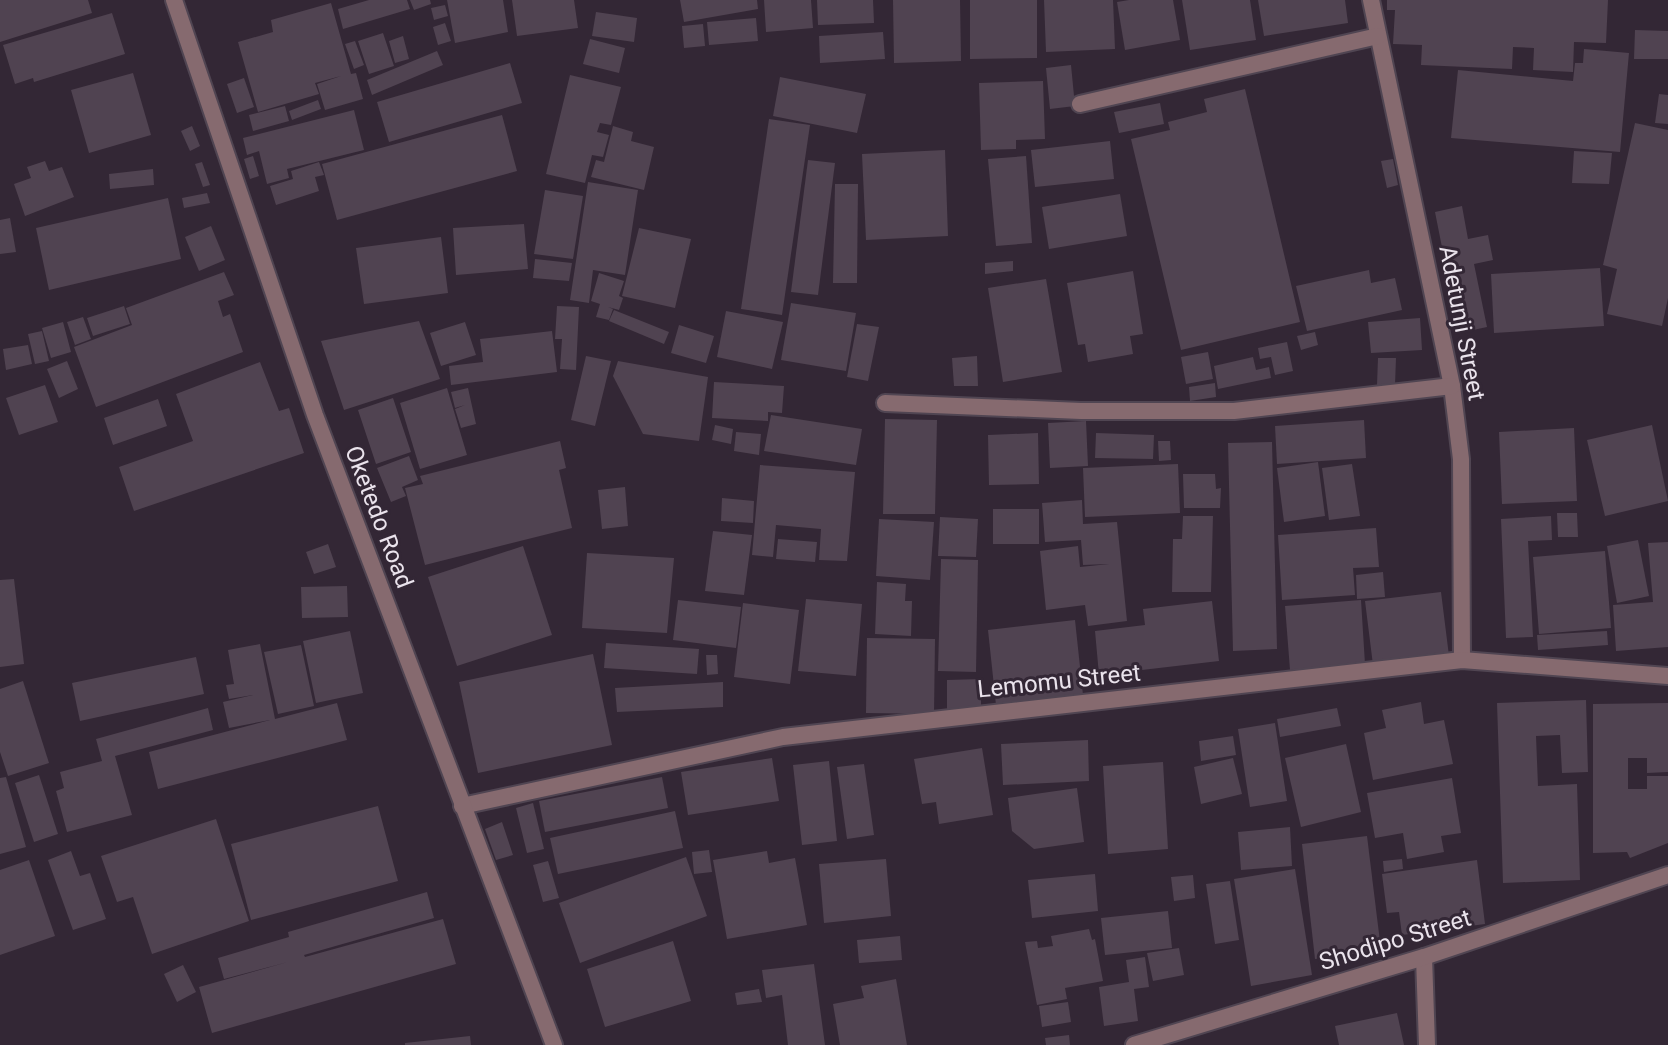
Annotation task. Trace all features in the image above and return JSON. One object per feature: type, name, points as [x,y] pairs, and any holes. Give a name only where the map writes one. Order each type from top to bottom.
[{"type":"street","name":"Oketedo Road","points":[[174,0],[315,415],[554,1045]]},
{"type":"street","name":"Adetunji Street","points":[[1371,0],[1452,386],[1461,459],[1462,660]]},
{"type":"street","points":[[1080,104],[1378,36]]},
{"type":"street","points":[[885,403],[1081,411],[1234,411],[1452,386]]},
{"type":"street","name":"Lemomu Street","points":[[462,806],[783,737],[1462,660],[1668,676]]},
{"type":"street","name":"Shodipo Street","points":[[1134,1045],[1424,957],[1668,875]]},
{"type":"street","points":[[1424,957],[1427,1045]]},
{"type":"building","points":[[0,0],[88,0],[92,13],[0,42]]},
{"type":"building","points":[[369,0],[407,0],[410,9],[343,29],[338,9]]},
{"type":"building","points":[[410,0],[430,0],[431,4],[414,10]]},
{"type":"building","points":[[447,0],[503,0],[508,32],[455,43]]},
{"type":"building","points":[[512,0],[574,0],[578,28],[517,36]]},
{"type":"building","points":[[680,0],[757,0],[758,9],[684,22]]},
{"type":"building","points":[[764,0],[811,0],[813,28],[766,32]]},
{"type":"building","points":[[817,0],[873,0],[874,23],[818,25]]},
{"type":"building","points":[[893,0],[960,0],[961,61],[894,63]]},
{"type":"building","points":[[970,0],[1037,0],[1037,58],[970,59]]},
{"type":"building","points":[[1044,0],[1113,0],[1115,49],[1046,52]]},
{"type":"building","points":[[1173,0],[1180,40],[1125,50],[1117,2]]},
{"type":"building","points":[[1182,0],[1250,0],[1256,40],[1190,50]]},
{"type":"building","points":[[1258,0],[1345,0],[1348,23],[1264,36]]},
{"type":"building","points":[[1387,0],[1608,0],[1606,43],[1574,42],[1573,72],[1533,70],[1534,48],[1513,47],[1512,69],[1421,65],[1422,45],[1393,44],[1395,10],[1387,10]]},
{"type":"building","points":[[331,3],[351,74],[356,73],[363,99],[325,110],[317,84],[341,76],[315,83],[319,94],[258,112],[238,42],[273,32],[271,20]]},
{"type":"building","points":[[445,5],[448,16],[434,20],[431,8]]},
{"type":"building","points":[[596,12],[637,18],[634,42],[592,36]]},
{"type":"building","points":[[112,13],[125,54],[34,82],[33,78],[15,84],[3,45]]},
{"type":"building","points":[[756,18],[758,41],[709,45],[707,22]]},
{"type":"building","points":[[445,23],[451,41],[438,45],[433,27]]},
{"type":"building","points":[[703,24],[705,46],[684,48],[682,26]]},
{"type":"building","points":[[1635,30],[1668,31],[1668,59],[1634,59]]},
{"type":"building","points":[[883,32],[885,59],[820,63],[819,36]]},
{"type":"building","points":[[383,33],[394,66],[369,74],[358,41]]},
{"type":"building","points":[[403,36],[409,59],[395,63],[389,41]]},
{"type":"building","points":[[590,39],[625,48],[619,73],[583,64]]},
{"type":"building","points":[[355,41],[364,65],[354,69],[345,44]]},
{"type":"building","points":[[1584,49],[1629,53],[1620,152],[1451,138],[1458,70],[1573,81],[1575,63],[1583,63]]},
{"type":"building","points":[[437,51],[443,65],[372,95],[367,80]]},
{"type":"building","points":[[510,63],[522,103],[389,142],[377,102]]},
{"type":"building","points":[[1071,65],[1075,106],[1050,109],[1046,68]]},
{"type":"building","points":[[133,73],[151,135],[89,153],[71,90]]},
{"type":"building","points":[[570,75],[621,87],[611,125],[600,123],[597,132],[609,135],[603,157],[592,155],[585,183],[546,174]]},
{"type":"building","points":[[780,77],[866,94],[857,133],[773,116]]},
{"type":"building","points":[[244,78],[254,107],[237,113],[227,84]]},
{"type":"building","points":[[1043,81],[1045,139],[1016,140],[1016,149],[981,150],[979,83]]},
{"type":"building","points":[[1245,89],[1300,322],[1181,350],[1131,139],[1170,130],[1168,122],[1207,112],[1204,99]]},
{"type":"building","points":[[1659,94],[1668,95],[1668,124],[1655,123]]},
{"type":"building","points":[[318,100],[321,109],[292,120],[289,111]]},
{"type":"building","points":[[1160,103],[1164,124],[1119,133],[1114,112]]},
{"type":"building","points":[[285,106],[289,121],[253,131],[249,115]]},
{"type":"building","points":[[354,110],[364,150],[287,169],[289,178],[267,184],[259,151],[247,155],[243,138]]},
{"type":"building","points":[[502,115],[517,171],[337,220],[322,164]]},
{"type":"building","points":[[769,119],[810,125],[782,315],[741,309]]},
{"type":"building","points":[[1635,123],[1668,130],[1668,298],[1662,326],[1607,314],[1617,269],[1603,265]]},
{"type":"building","points":[[192,126],[200,146],[190,151],[181,131]]},
{"type":"building","points":[[613,126],[633,132],[631,141],[654,147],[644,190],[591,177],[596,160],[604,162]]},
{"type":"building","points":[[1110,141],[1114,179],[1035,187],[1031,150]]},
{"type":"building","points":[[945,150],[948,236],[866,240],[862,154]]},
{"type":"building","points":[[1574,151],[1612,153],[1609,184],[1572,183]]},
{"type":"building","points":[[253,156],[259,176],[250,179],[244,159]]},
{"type":"building","points":[[1026,156],[1032,243],[996,246],[988,159]]},
{"type":"building","points":[[1393,159],[1398,185],[1387,188],[1381,161]]},
{"type":"building","points":[[808,160],[835,163],[818,295],[791,292]]},
{"type":"building","points":[[45,161],[49,171],[62,167],[74,197],[25,216],[14,184],[31,178],[27,167]]},
{"type":"building","points":[[202,162],[210,185],[203,187],[195,164]]},
{"type":"building","points":[[319,162],[324,175],[315,177],[319,191],[276,205],[270,186],[293,179],[291,171]]},
{"type":"building","points":[[153,169],[154,185],[110,189],[109,174]]},
{"type":"building","points":[[588,182],[638,190],[625,275],[593,270],[589,303],[570,300]]},
{"type":"building","points":[[835,184],[858,184],[857,283],[833,283]]},
{"type":"building","points":[[545,190],[583,196],[573,259],[534,254]]},
{"type":"building","points":[[207,193],[210,203],[184,208],[182,198]]},
{"type":"building","points":[[1120,194],[1127,236],[1049,249],[1042,207]]},
{"type":"building","points":[[168,198],[181,259],[49,290],[36,228]]},
{"type":"building","points":[[1462,206],[1468,239],[1488,235],[1493,260],[1474,264],[1487,327],[1459,333],[1435,212]]},
{"type":"building","points":[[10,218],[16,252],[0,254],[0,220]]},
{"type":"building","points":[[524,224],[528,269],[456,275],[453,228]]},
{"type":"building","points":[[211,226],[225,260],[199,271],[185,237]]},
{"type":"building","points":[[639,228],[691,239],[675,308],[622,296]]},
{"type":"building","points":[[441,237],[448,293],[364,304],[356,248]]},
{"type":"building","points":[[535,259],[572,263],[569,281],[533,278]]},
{"type":"building","points":[[1013,261],[1013,271],[985,274],[985,263]]},
{"type":"building","points":[[1600,268],[1604,326],[1494,333],[1491,274]]},
{"type":"building","points":[[1369,270],[1371,283],[1395,278],[1402,310],[1307,331],[1296,286]]},
{"type":"building","points":[[1133,271],[1143,334],[1130,336],[1133,354],[1088,362],[1085,344],[1078,345],[1067,283]]},
{"type":"building","points":[[224,272],[234,295],[218,301],[223,317],[230,314],[243,352],[96,407],[74,347],[132,325],[126,308]]},
{"type":"building","points":[[599,273],[624,281],[619,310],[608,307],[613,309],[609,320],[596,317],[600,304],[591,301]]},
{"type":"building","points":[[1046,279],[1062,372],[1003,382],[988,288]]},
{"type":"building","points":[[791,303],[856,313],[846,371],[781,360]]},
{"type":"building","points":[[124,306],[130,324],[93,336],[87,318]]},
{"type":"building","points":[[557,306],[579,307],[576,370],[560,369],[562,339],[555,339]]},
{"type":"building","points":[[614,310],[669,332],[664,344],[609,321]]},
{"type":"building","points":[[726,311],[783,322],[772,369],[717,357]]},
{"type":"building","points":[[83,317],[91,339],[75,345],[67,322]]},
{"type":"building","points":[[1420,318],[1422,350],[1371,353],[1368,322]]},
{"type":"building","points":[[419,321],[440,379],[344,410],[321,341]]},
{"type":"building","points":[[63,322],[71,352],[51,358],[42,328]]},
{"type":"building","points":[[465,322],[476,355],[441,366],[430,333]]},
{"type":"building","points":[[857,324],[879,327],[868,381],[847,377]]},
{"type":"building","points":[[679,325],[714,336],[706,363],[671,353]]},
{"type":"building","points":[[42,331],[49,361],[35,364],[28,334]]},
{"type":"building","points":[[552,331],[557,372],[451,385],[449,366],[483,362],[480,339]]},
{"type":"building","points":[[1315,332],[1318,345],[1301,350],[1297,336]]},
{"type":"building","points":[[1287,342],[1293,371],[1275,375],[1271,357],[1260,359],[1258,348]]},
{"type":"building","points":[[28,345],[32,364],[6,370],[3,349]]},
{"type":"building","points":[[1208,352],[1213,379],[1186,384],[1181,357]]},
{"type":"building","points":[[586,356],[611,361],[595,426],[571,420]]},
{"type":"building","points":[[977,356],[978,386],[954,386],[952,358]]},
{"type":"building","points":[[1253,357],[1256,370],[1269,367],[1271,378],[1218,389],[1214,366]]},
{"type":"building","points":[[1378,358],[1396,358],[1395,385],[1377,385]]},
{"type":"building","points":[[67,361],[78,389],[59,398],[47,369]]},
{"type":"building","points":[[618,361],[708,377],[699,441],[643,434],[613,376]]},
{"type":"building","points":[[260,362],[279,411],[289,408],[304,453],[134,511],[119,467],[193,441],[176,394]]},
{"type":"building","points":[[714,382],[784,386],[782,413],[768,412],[768,421],[712,418]]},
{"type":"building","points":[[1215,383],[1216,397],[1190,401],[1189,387]]},
{"type":"building","points":[[45,385],[58,422],[19,435],[6,398]]},
{"type":"building","points":[[447,388],[467,455],[420,469],[400,403]]},
{"type":"building","points":[[468,388],[476,424],[461,428],[455,409],[465,405],[455,408],[451,392]]},
{"type":"building","points":[[393,398],[411,452],[376,464],[358,410]]},
{"type":"building","points":[[158,399],[167,426],[113,445],[104,418]]},
{"type":"building","points":[[771,415],[862,429],[856,465],[764,451]]},
{"type":"building","points":[[885,419],[937,420],[935,514],[883,514]]},
{"type":"building","points":[[1364,420],[1366,458],[1277,464],[1275,426]]},
{"type":"building","points":[[1086,421],[1088,466],[1050,468],[1048,423]]},
{"type":"building","points":[[715,425],[733,429],[731,444],[712,440]]},
{"type":"building","points":[[1652,425],[1668,501],[1605,516],[1587,440]]},
{"type":"building","points":[[1574,428],[1577,501],[1502,504],[1499,432]]},
{"type":"building","points":[[736,432],[761,434],[759,455],[734,451]]},
{"type":"building","points":[[1038,433],[1039,484],[989,485],[988,435]]},
{"type":"building","points":[[1096,433],[1154,435],[1153,459],[1095,458]]},
{"type":"building","points":[[560,441],[566,468],[559,470],[572,528],[425,565],[405,488],[423,484],[420,476]]},
{"type":"building","points":[[1158,441],[1170,441],[1171,460],[1159,461]]},
{"type":"building","points":[[1272,442],[1277,649],[1233,651],[1228,443]]},
{"type":"building","points":[[409,456],[418,480],[402,487],[406,496],[391,502],[377,468]]},
{"type":"building","points":[[1318,462],[1325,516],[1284,522],[1277,468]]},
{"type":"building","points":[[1178,464],[1180,513],[1085,517],[1083,468]]},
{"type":"building","points":[[1352,464],[1360,516],[1329,520],[1322,468]]},
{"type":"building","points":[[760,465],[855,472],[847,561],[819,560],[821,529],[776,525],[773,557],[752,555]]},
{"type":"building","points":[[1183,474],[1215,474],[1216,489],[1221,488],[1220,508],[1184,508]]},
{"type":"building","points":[[625,487],[628,526],[602,529],[598,490]]},
{"type":"building","points":[[722,498],[754,501],[753,523],[721,521]]},
{"type":"building","points":[[1082,500],[1083,524],[1117,522],[1127,621],[1088,626],[1085,605],[1046,610],[1040,551],[1078,546],[1080,567],[1109,564],[1083,565],[1081,540],[1045,542],[1042,503]]},
{"type":"building","points":[[993,509],[1039,509],[1039,544],[993,544]]},
{"type":"building","points":[[1557,513],[1577,513],[1578,537],[1558,537]]},
{"type":"building","points":[[1183,516],[1213,516],[1211,592],[1172,592],[1173,539],[1182,539]]},
{"type":"building","points":[[1551,516],[1552,540],[1528,541],[1533,637],[1506,638],[1501,519]]},
{"type":"building","points":[[940,517],[978,519],[976,557],[938,556]]},
{"type":"building","points":[[879,519],[934,522],[930,580],[876,576]]},
{"type":"building","points":[[1376,528],[1379,567],[1353,568],[1355,595],[1282,600],[1278,535]]},
{"type":"building","points":[[713,531],[752,535],[744,595],[705,591]]},
{"type":"building","points":[[778,539],[817,542],[815,562],[776,559]]},
{"type":"building","points":[[1638,540],[1649,596],[1617,603],[1607,546]]},
{"type":"building","points":[[1668,542],[1668,647],[1616,651],[1613,605],[1653,602],[1648,543]]},
{"type":"building","points":[[328,544],[336,567],[314,574],[306,552]]},
{"type":"building","points":[[523,546],[552,635],[457,666],[428,577]]},
{"type":"building","points":[[1605,551],[1611,628],[1539,634],[1533,557]]},
{"type":"building","points":[[587,553],[674,558],[667,633],[582,628]]},
{"type":"building","points":[[941,559],[978,560],[976,672],[938,671]]},
{"type":"building","points":[[1383,572],[1385,597],[1357,599],[1356,575]]},
{"type":"building","points":[[14,579],[24,664],[0,667],[0,580]]},
{"type":"building","points":[[877,582],[906,584],[905,601],[912,601],[911,636],[875,634]]},
{"type":"building","points":[[347,586],[348,617],[302,618],[301,587]]},
{"type":"building","points":[[1441,592],[1449,656],[1373,665],[1365,601]]},
{"type":"building","points":[[806,599],[862,604],[856,676],[798,671]]},
{"type":"building","points":[[678,600],[741,607],[736,648],[673,640]]},
{"type":"building","points":[[1361,600],[1365,664],[1290,670],[1285,606]]},
{"type":"building","points":[[1212,601],[1219,661],[1099,675],[1095,631],[1145,625],[1143,609]]},
{"type":"building","points":[[743,603],[799,610],[790,684],[734,677]]},
{"type":"building","points":[[1075,620],[1083,695],[996,705],[988,630]]},
{"type":"building","points":[[350,631],[363,693],[316,703],[303,641]]},
{"type":"building","points":[[1607,631],[1608,645],[1538,650],[1537,635]]},
{"type":"building","points":[[867,638],[935,639],[934,714],[866,713]]},
{"type":"building","points":[[606,643],[699,649],[697,674],[604,668]]},
{"type":"building","points":[[260,644],[275,719],[337,703],[347,740],[158,789],[149,752],[270,720],[229,728],[223,702],[253,695],[229,699],[226,685],[234,684],[228,650]]},
{"type":"building","points":[[301,645],[314,706],[278,714],[264,652]]},
{"type":"building","points":[[593,654],[612,745],[478,773],[459,682]]},
{"type":"building","points":[[706,655],[717,655],[718,674],[707,675]]},
{"type":"building","points":[[196,657],[204,694],[80,721],[72,683]]},
{"type":"building","points":[[981,679],[981,709],[947,710],[947,680]]},
{"type":"building","points":[[23,681],[49,763],[8,776],[0,752],[0,689]]},
{"type":"building","points":[[723,682],[723,707],[617,712],[615,688]]},
{"type":"building","points":[[1586,700],[1588,772],[1562,773],[1560,735],[1536,736],[1538,786],[1577,784],[1580,880],[1503,883],[1497,703]]},
{"type":"building","points":[[1421,702],[1424,724],[1444,720],[1453,764],[1373,780],[1364,733],[1386,728],[1382,710]]},
{"type":"building","points":[[1668,703],[1668,772],[1647,773],[1647,758],[1628,758],[1628,789],[1647,789],[1647,776],[1668,776],[1668,843],[1630,858],[1627,852],[1593,853],[1593,704]]},
{"type":"building","points":[[208,708],[213,730],[115,756],[132,815],[67,832],[56,791],[64,788],[60,772],[102,761],[96,739]]},
{"type":"building","points":[[1337,708],[1341,726],[1280,737],[1277,719]]},
{"type":"building","points":[[1275,723],[1287,801],[1250,807],[1238,729]]},
{"type":"building","points":[[1233,736],[1236,755],[1201,761],[1199,741]]},
{"type":"building","points":[[1088,740],[1089,781],[1003,785],[1001,744]]},
{"type":"building","points":[[1346,744],[1361,812],[1301,827],[1285,758]]},
{"type":"building","points":[[982,748],[993,815],[939,824],[936,802],[922,804],[914,759]]},
{"type":"building","points":[[772,758],[779,801],[688,815],[681,772]]},
{"type":"building","points":[[1233,758],[1242,794],[1201,804],[1194,767]]},
{"type":"building","points":[[829,761],[837,841],[802,845],[793,765]]},
{"type":"building","points":[[1163,762],[1168,849],[1108,854],[1103,766]]},
{"type":"building","points":[[864,764],[874,835],[847,839],[837,767]]},
{"type":"building","points":[[39,775],[58,834],[34,842],[15,783]]},
{"type":"building","points":[[6,777],[26,847],[0,854],[0,778]]},
{"type":"building","points":[[662,777],[668,808],[545,832],[539,801]]},
{"type":"building","points":[[1452,778],[1461,833],[1441,836],[1444,852],[1407,859],[1403,833],[1375,838],[1367,793]]},
{"type":"building","points":[[1077,788],[1084,842],[1034,849],[1012,831],[1008,798]]},
{"type":"building","points":[[533,803],[544,849],[527,853],[516,808]]},
{"type":"building","points":[[378,806],[398,881],[251,920],[231,844]]},
{"type":"building","points":[[675,811],[683,848],[558,874],[550,838]]},
{"type":"building","points":[[216,819],[249,921],[152,954],[133,897],[117,902],[101,856]]},
{"type":"building","points":[[502,822],[513,855],[496,860],[485,829]]},
{"type":"building","points":[[1290,827],[1292,866],[1241,870],[1238,832]]},
{"type":"building","points":[[1367,836],[1381,950],[1315,959],[1302,844]]},
{"type":"building","points":[[709,850],[712,872],[694,874],[692,852]]},
{"type":"building","points":[[71,851],[80,876],[90,873],[106,919],[73,930],[48,860]]},
{"type":"building","points":[[767,851],[769,863],[795,858],[807,925],[727,939],[713,860]]},
{"type":"building","points":[[686,857],[707,916],[580,963],[559,903]]},
{"type":"building","points":[[886,859],[891,916],[824,923],[819,864]]},
{"type":"building","points":[[1402,859],[1403,869],[1384,872],[1383,861]]},
{"type":"building","points":[[29,860],[55,936],[0,955],[0,870]]},
{"type":"building","points":[[1477,860],[1485,924],[1402,935],[1399,912],[1387,913],[1382,874]]},
{"type":"building","points":[[548,861],[559,898],[543,902],[533,865]]},
{"type":"building","points":[[1295,869],[1312,975],[1251,986],[1234,879]]},
{"type":"building","points":[[1095,874],[1098,911],[1032,918],[1028,880]]},
{"type":"building","points":[[1193,875],[1195,898],[1174,901],[1171,877]]},
{"type":"building","points":[[1230,881],[1239,940],[1215,944],[1206,884]]},
{"type":"building","points":[[427,892],[434,918],[304,955],[443,919],[456,964],[212,1033],[199,987],[288,962],[224,979],[218,958],[289,937],[288,932]]},
{"type":"building","points":[[1168,911],[1172,948],[1105,955],[1101,918]]},
{"type":"building","points":[[1089,929],[1092,940],[1095,939],[1103,981],[1065,988],[1067,999],[1037,1005],[1025,942],[1037,941],[1038,948],[1053,946],[1051,936]]},
{"type":"building","points":[[900,936],[902,960],[859,963],[857,940]]},
{"type":"building","points":[[673,941],[691,1001],[605,1027],[587,969]]},
{"type":"building","points":[[1179,948],[1184,975],[1153,981],[1147,953]]},
{"type":"building","points":[[1145,957],[1149,987],[1134,989],[1138,1021],[1104,1026],[1099,987],[1129,982],[1126,960]]},
{"type":"building","points":[[814,964],[825,1045],[788,1045],[782,995],[766,998],[762,970]]},
{"type":"building","points":[[183,965],[196,992],[177,1002],[164,974]]},
{"type":"building","points":[[896,979],[907,1045],[840,1045],[833,1004],[864,998],[861,986]]},
{"type":"building","points":[[759,989],[762,1002],[737,1005],[735,993]]},
{"type":"building","points":[[1068,1002],[1071,1022],[1042,1027],[1039,1006]]},
{"type":"building","points":[[1397,1013],[1404,1045],[1339,1045],[1335,1026]]},
{"type":"building","points":[[1069,1035],[1070,1045],[1046,1045],[1045,1038]]},
{"type":"building","points":[[470,1036],[471,1045],[405,1045],[405,1043]]}]
